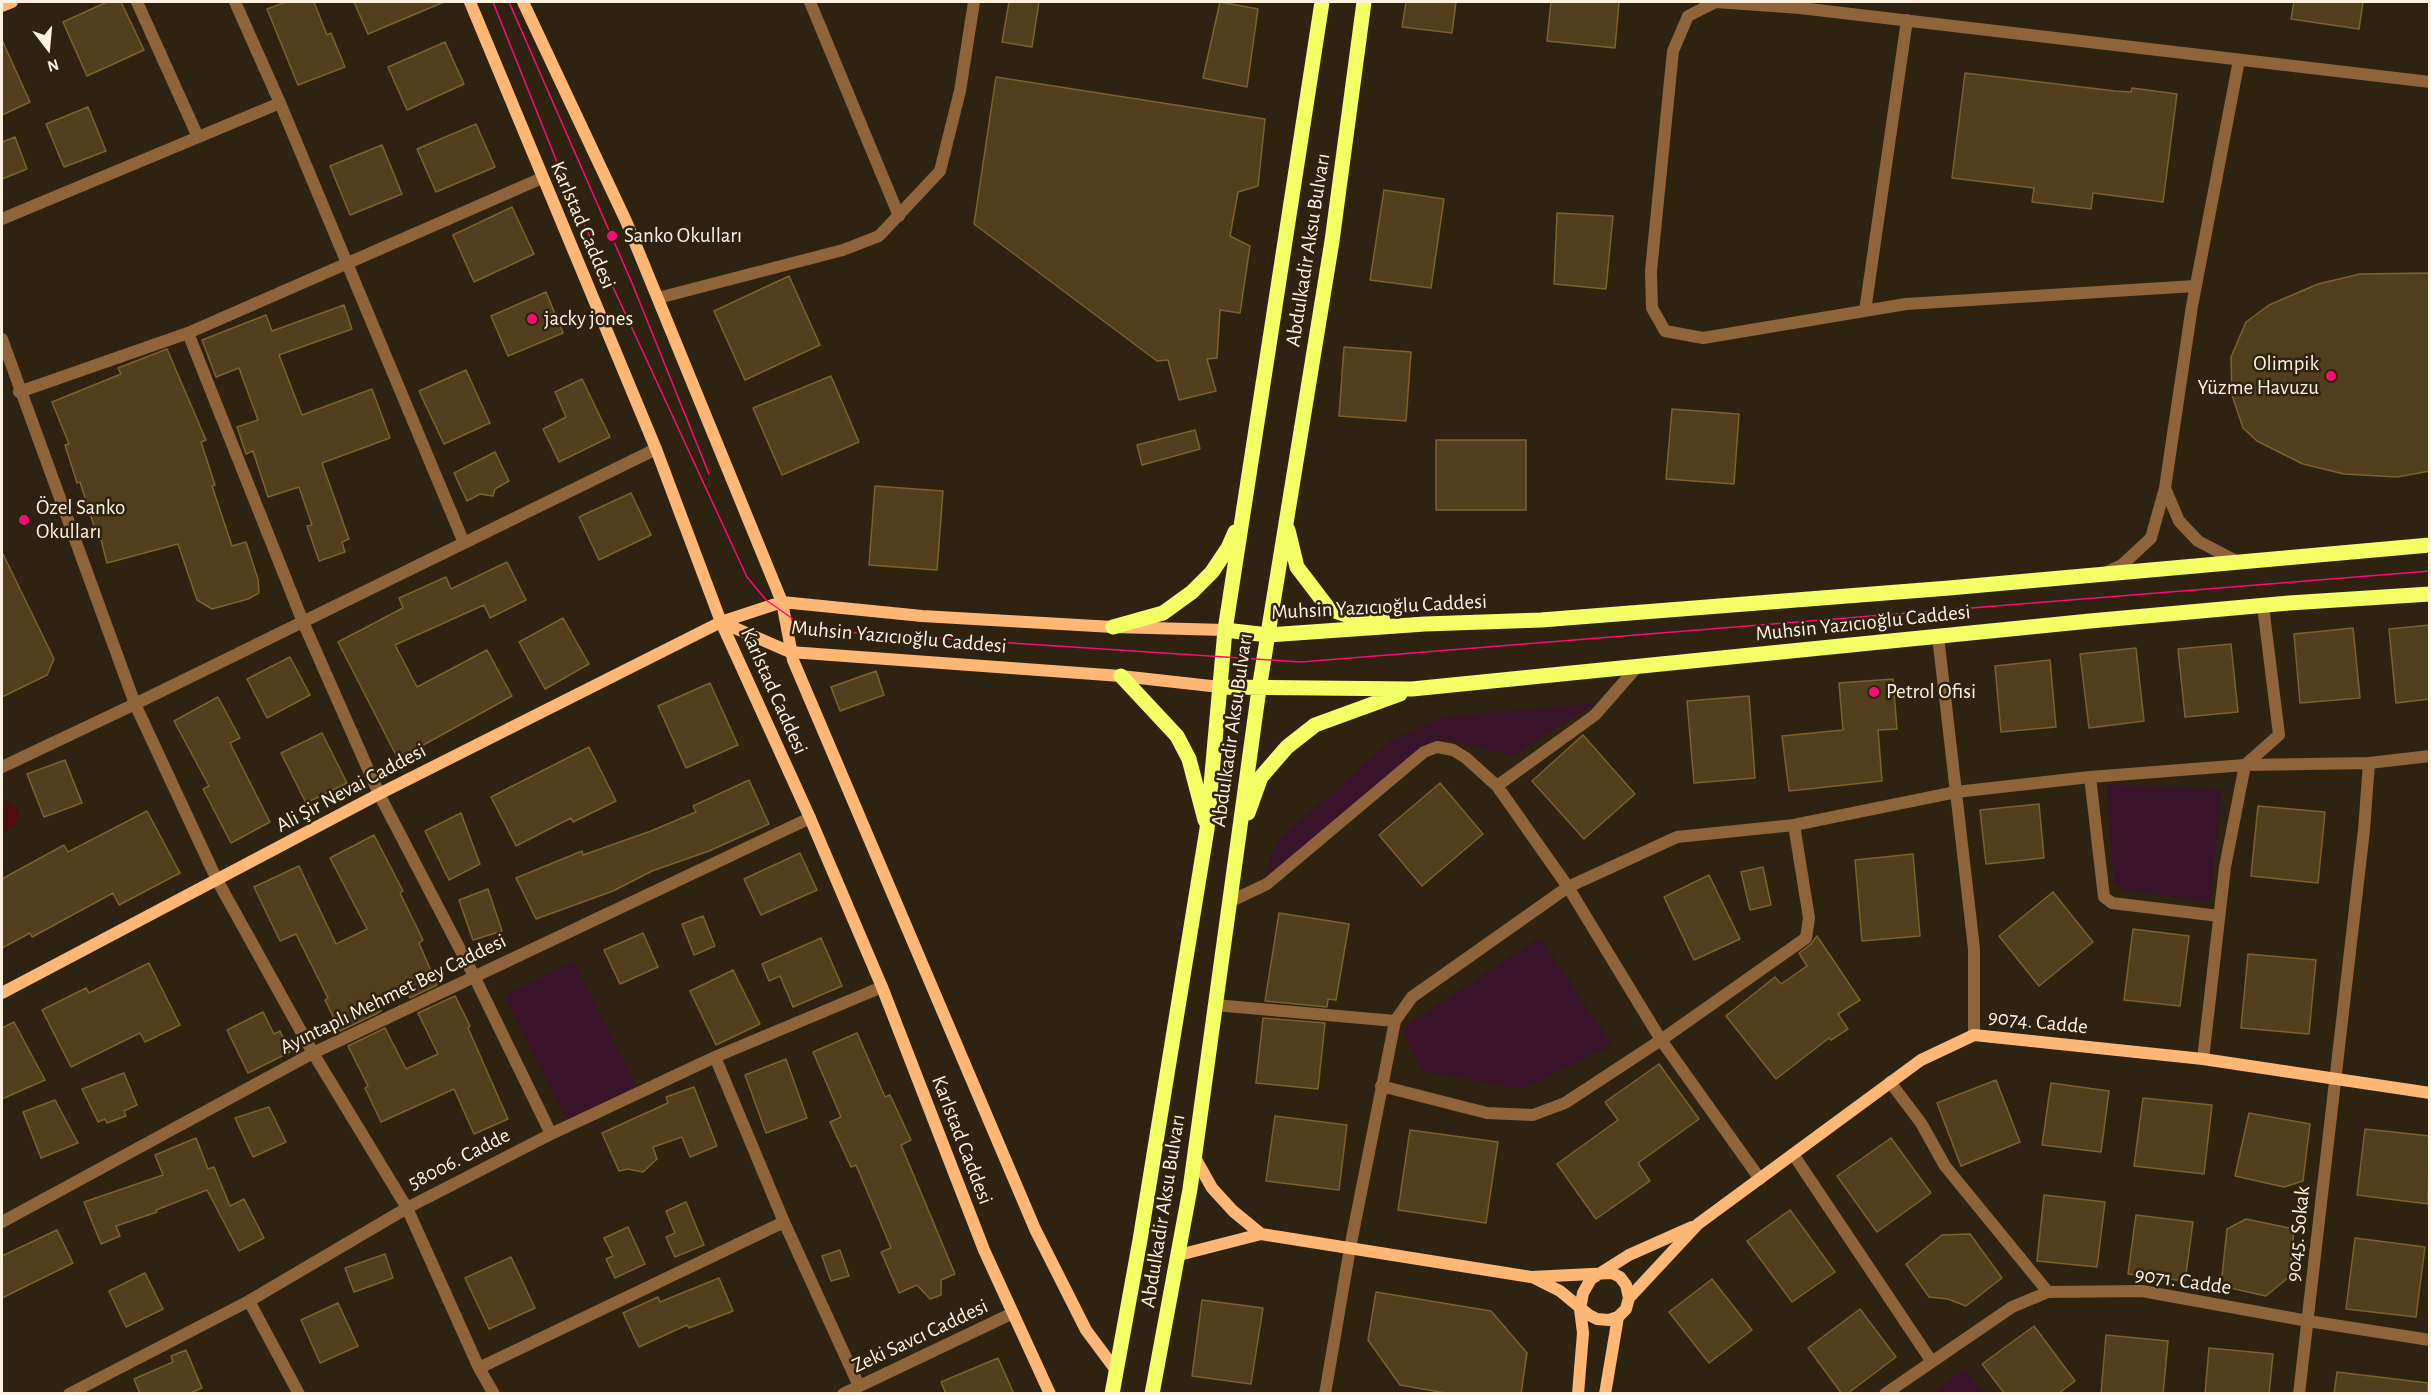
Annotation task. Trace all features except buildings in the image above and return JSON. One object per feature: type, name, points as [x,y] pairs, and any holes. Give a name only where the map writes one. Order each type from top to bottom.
[{"type":"main road","name":"Abdulkadir Aksu Bulvarı","points":[[1112,1394],[1142,1230],[1207,829],[1225,630],[1322,2]]},
{"type":"main road","name":"Abdulkadir Aksu Bulvarı","points":[[1152,1394],[1179,1255],[1259,688],[1332,241],[1364,2]]},
{"type":"main road","points":[[1113,627],[1163,613],[1192,592],[1212,572],[1228,548],[1245,507]]},
{"type":"main road","points":[[1286,521],[1297,567],[1329,609],[1352,616],[1425,624]]},
{"type":"main road","name":"Muhsin Yazıcıoğlu Caddesi","points":[[1225,630],[1268,635],[1425,624],[1541,620],[2430,545]]},
{"type":"main road","name":"Muhsin Yazıcıoğlu Caddesi","points":[[1220,687],[1412,689],[1938,636],[2263,606],[2430,594]]},
{"type":"main road","points":[[1121,676],[1178,736],[1189,759],[1207,829]]},
{"type":"main road","points":[[1237,844],[1261,777],[1287,747],[1316,725],[1412,689]]},
{"type":"street","points":[[2,6],[12,2]]},
{"type":"street","points":[[137,2],[198,137]]},
{"type":"street","points":[[235,2],[280,103],[464,543]]},
{"type":"street","name":"Karlstad Caddesi","points":[[470,2],[656,450],[721,622],[810,818],[882,987],[984,1250],[1050,1394]]},
{"type":"street","name":"Karlstad Caddesi","points":[[523,2],[626,221],[782,602],[790,652],[1035,1229],[1086,1330],[1116,1369]]},
{"type":"street","points":[[810,2],[899,216]]},
{"type":"street","points":[[658,298],[843,250],[879,236],[940,171],[960,91],[974,2]]},
{"type":"street","points":[[2195,286],[1906,304],[1703,338],[1665,330],[1652,308],[1651,271],[1673,51],[1688,16],[1716,2],[1800,8],[2430,82]]},
{"type":"street","points":[[1865,311],[1907,20]]},
{"type":"street","points":[[2103,574],[2122,565],[2151,538],[2165,488],[2195,286],[2239,60]]},
{"type":"street","points":[[2,219],[280,103]]},
{"type":"street","points":[[19,392],[188,333],[543,178]]},
{"type":"street","points":[[188,333],[303,622],[379,794],[474,976],[551,1134]]},
{"type":"street","points":[[2,339],[19,392],[135,704],[217,880],[314,1053],[407,1208],[479,1368],[494,1394]]},
{"type":"street","points":[[2,767],[656,450]]},
{"type":"street","points":[[2165,488],[2179,521],[2198,541],[2238,562]]},
{"type":"street","name":"Muhsin Yazıcıoğlu Caddesi","points":[[721,622],[782,602],[922,616],[1113,627],[1225,630]]},
{"type":"street","points":[[2203,1059],[2225,867],[2246,765],[2279,735],[2263,606]]},
{"type":"street","name":"Muhsin Yazıcıoğlu Caddesi","points":[[721,622],[790,652],[1121,676],[1220,687]]},
{"type":"street","name":"Ali Şir Nevai Caddesi","points":[[2,993],[379,794],[721,622]]},
{"type":"street","points":[[1938,636],[1974,949],[1974,1035]]},
{"type":"street","points":[[1497,786],[1595,715],[1637,667]]},
{"type":"street","points":[[1229,902],[1267,884],[1424,752],[1437,747],[1453,750],[1466,758],[1497,786],[1568,887],[1661,1040],[1760,1179]]},
{"type":"street","points":[[1325,1394],[1350,1248],[1395,1021],[1412,997],[1568,887],[1677,837],[1794,825],[1956,792],[2090,777],[2246,765],[2369,763],[2430,756]]},
{"type":"street","name":"9045. Sokak","points":[[2299,1394],[2364,830],[2369,763]]},
{"type":"street","points":[[2090,777],[2104,897],[2112,903],[2219,916]]},
{"type":"street","name":"Ayıntaplı Mehmet Bey Caddesi","points":[[2,1222],[314,1053],[810,818]]},
{"type":"street","points":[[1381,1086],[1487,1113],[1533,1114],[1565,1103],[1661,1040],[1806,938],[1809,918],[1794,825]]},
{"type":"street","name":"58006. Cadde","points":[[69,1394],[249,1301],[407,1208],[551,1134],[715,1057],[882,987]]},
{"type":"street","points":[[1215,1005],[1395,1021]]},
{"type":"street","name":"9074. Cadde","points":[[1605,1394],[1618,1317],[1626,1309],[1629,1298],[1698,1224],[1921,1060],[1974,1035],[2203,1059],[2430,1093]]},
{"type":"street","points":[[715,1057],[784,1222],[822,1301],[852,1391]]},
{"type":"street","points":[[1890,1083],[1921,1123],[1945,1166],[2048,1292]]},
{"type":"street","points":[[1793,1154],[1932,1362]]},
{"type":"street","points":[[1194,1156],[1212,1188],[1233,1211],[1261,1234]]},
{"type":"street","points":[[479,1368],[784,1222]]},
{"type":"street","name":"9074. Cadde","points":[[1578,1394],[1582,1333],[1580,1309],[1583,1293],[1591,1279],[1629,1255],[1698,1224]]},
{"type":"street","points":[[1179,1255],[1261,1234],[1531,1277],[1612,1273],[1620,1277],[1626,1285],[1629,1298]]},
{"type":"street","points":[[1531,1277],[1560,1292],[1580,1309],[1597,1319],[1609,1320],[1618,1317]]},
{"type":"street","name":"9071. Cadde","points":[[1885,1394],[2012,1307],[2048,1292],[2142,1291],[2308,1322],[2430,1340]]},
{"type":"street","points":[[249,1301],[298,1394]]},
{"type":"street","name":"Zeki Savcı Caddesi","points":[[852,1391],[1013,1313]]},
{"type":"street","points":[[92,1382],[98,1394]]},
{"type":"shaded area","points":[[1596,703],[1513,756],[1447,740],[1430,745],[1266,878],[1270,859],[1279,839],[1393,739],[1444,717]]},
{"type":"shaded area","points":[[2106,785],[2222,789],[2210,902],[2121,890],[2114,881]]},
{"type":"shaded area","points":[[8,801],[18,810],[18,818],[14,826],[2,832],[2,802]]},
{"type":"shaded area","points":[[1540,937],[1612,1045],[1522,1089],[1422,1071],[1402,1029]]},
{"type":"shaded area","points":[[573,961],[636,1086],[567,1121],[504,996]]},
{"type":"shaded area","points":[[1965,1369],[1985,1393],[1933,1393]]},
{"type":"tram line","points":[[493,2],[557,162],[594,246],[747,577],[766,600],[793,619],[810,626],[828,631],[1301,662],[2430,571]]},
{"type":"tram line","points":[[509,2],[632,283],[709,474]]},
{"type":"place","name":"Sanko Okulları","points":[[612,236]]},
{"type":"place","name":"jacky jones","points":[[532,319]]},
{"type":"place","name":"Olimpik Yüzme Havuzu","points":[[2331,376]]},
{"type":"place","name":"Özel Sanko Okulları","points":[[24,520]]},
{"type":"place","name":"Petrol Ofisi","points":[[1874,692]]}]
